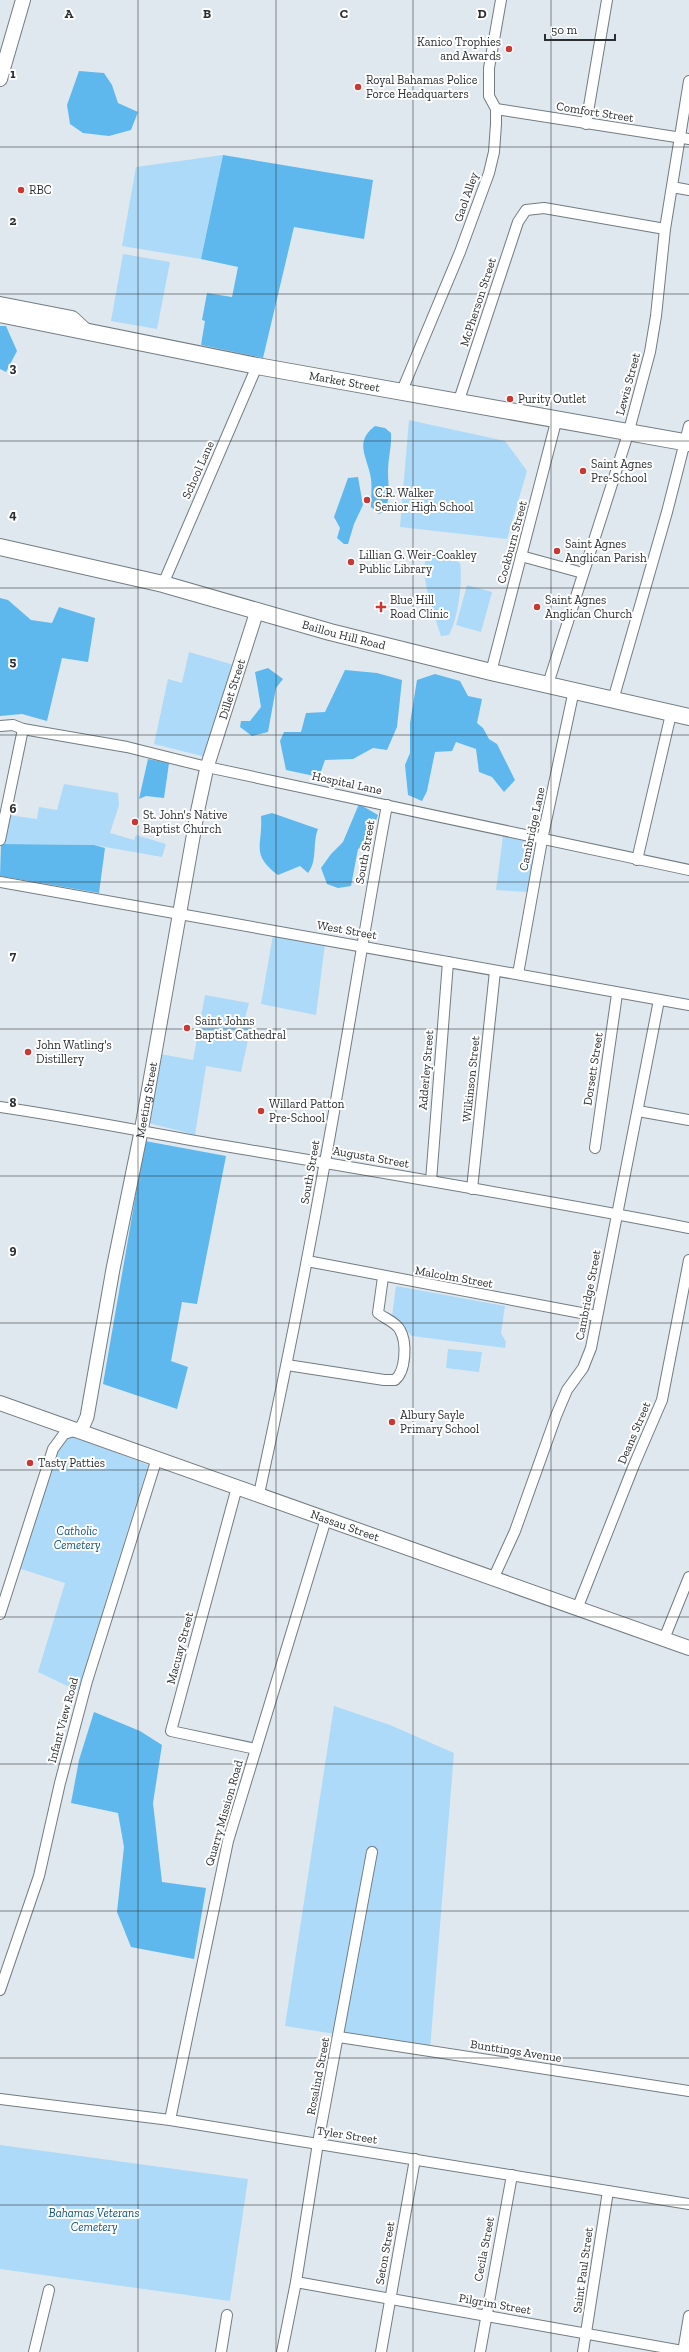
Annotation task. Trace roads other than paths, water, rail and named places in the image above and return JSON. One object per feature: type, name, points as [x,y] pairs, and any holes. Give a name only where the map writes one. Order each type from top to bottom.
[{"type":"main road","points":[[0,79],[23,0]]},
{"type":"main road","points":[[0,304],[72,318],[86,331]]},
{"type":"main road","name":"Market Street","points":[[0,314],[257,366],[336,379],[458,403],[557,418],[628,434],[687,443]]},
{"type":"main road","name":"Baillou Hill Road","points":[[0,547],[163,584],[330,632],[491,672],[689,717]]},
{"type":"main road","name":"Nassau Street","points":[[0,1403],[689,1648]]},
{"type":"street","name":"Gaol Alley","points":[[401,393],[481,199],[494,152],[496,109],[489,96],[489,68],[501,0]]},
{"type":"street","points":[[586,124],[607,0]]},
{"type":"street","name":"Lewis Street","points":[[548,684],[628,434],[648,360],[656,316],[665,229],[672,187],[685,139],[689,81]]},
{"type":"street","name":"Comfort Street","points":[[496,109],[685,139]]},
{"type":"street","points":[[672,187],[689,190]]},
{"type":"street","name":"McPherson Street","points":[[458,403],[518,222],[526,210],[544,208],[665,229]]},
{"type":"street","name":"School Lane","points":[[163,584],[257,366]]},
{"type":"street","name":"Cockburn Street","points":[[491,672],[557,418]]},
{"type":"street","points":[[614,700],[687,443],[689,426]]},
{"type":"street","points":[[521,556],[584,574]]},
{"type":"street","name":"Dillet Street","points":[[207,767],[257,611]]},
{"type":"street","name":"Cambridge Lane","points":[[518,974],[542,840],[574,690]]},
{"type":"street","points":[[637,860],[671,714]]},
{"type":"street","name":"Hospital Lane","points":[[0,726],[13,725],[23,729],[127,746],[207,767],[387,804],[542,840],[689,870]]},
{"type":"street","points":[[0,840],[23,729]]},
{"type":"street","name":"Meeting Street","points":[[78,1430],[83,1426],[87,1417],[113,1269],[141,1132],[191,841],[207,767]]},
{"type":"street","name":"South Street","points":[[259,1494],[287,1365],[326,1162],[361,945],[387,804]]},
{"type":"street","name":"West Street","points":[[0,882],[361,945],[618,994],[689,1005]]},
{"type":"street","name":"Adderley Street","points":[[430,1180],[448,962]]},
{"type":"street","name":"Wilkinson Street","points":[[472,1189],[495,971]]},
{"type":"street","name":"Dorsett Street","points":[[595,1148],[618,994]]},
{"type":"street","name":"Cambridge Street","points":[[493,1579],[515,1531],[556,1416],[567,1390],[583,1368],[591,1348],[659,1000]]},
{"type":"street","name":"Augusta Street","points":[[0,1107],[430,1180],[472,1189],[534,1198],[689,1228]]},
{"type":"street","points":[[638,1111],[689,1120]]},
{"type":"street","name":"Deans Street","points":[[577,1609],[634,1465],[662,1400],[689,1260]]},
{"type":"street","name":"Malcolm Street","points":[[307,1261],[383,1277],[597,1316]]},
{"type":"street","points":[[287,1365],[384,1380],[395,1380],[400,1376],[405,1342],[400,1328],[378,1313],[383,1277]]},
{"type":"street","points":[[0,1614],[53,1448],[64,1434],[78,1430]]},
{"type":"street","name":"Infant View Road","points":[[0,1990],[40,1876],[60,1784],[87,1681],[157,1458]]},
{"type":"street","name":"Macuay Street","points":[[237,1487],[171,1731],[256,1749]]},
{"type":"street","name":"Quarry Mission Road","points":[[170,2120],[216,1892],[228,1841],[326,1519]]},
{"type":"street","points":[[664,1639],[689,1578]]},
{"type":"street","name":"Rosalind Street","points":[[282,2352],[296,2282],[318,2143],[339,2037],[372,1852]]},
{"type":"street","name":"Bunttings Avenue","points":[[339,2037],[689,2091]]},
{"type":"street","name":"Tyler Street","points":[[0,2099],[170,2120],[689,2204]]},
{"type":"street","name":"Seton Street","points":[[381,2352],[415,2159]]},
{"type":"street","name":"Cecila Street","points":[[480,2352],[485,2316],[512,2175]]},
{"type":"street","name":"Saint Paul Street","points":[[583,2352],[608,2191]]},
{"type":"street","name":"Pilgrim Street","points":[[296,2282],[685,2352]]},
{"type":"street","points":[[34,2352],[49,2290]]},
{"type":"street","points":[[222,2352],[227,2315]]},
{"type":"street","points":[[685,2352],[689,2316]]},
{"type":"place","name":"Kanico Trophies and Awards","points":[[509,49]]},
{"type":"place","name":"Royal Bahamas Police Force Headquarters","points":[[358,87]]},
{"type":"place","name":"RBC","points":[[21,190]]},
{"type":"place","name":"Purity Outlet","points":[[510,399]]},
{"type":"place","name":"Saint Agnes Pre-School","points":[[583,471]]},
{"type":"place","name":"C.R. Walker Senior High School","points":[[367,500]]},
{"type":"place","name":"Saint Agnes Anglican Parish","points":[[557,551]]},
{"type":"place","name":"Lillian G. Weir-Coakley Public Library","points":[[351,562]]},
{"type":"place","name":"Blue Hill Road Clinic","points":[[381,607]]},
{"type":"place","name":"Saint Agnes Anglican Church","points":[[537,607]]},
{"type":"place","name":"St. John's Native Baptist Church","points":[[135,822]]},
{"type":"place","name":"Saint Johns Baptist Cathedral","points":[[187,1028]]},
{"type":"place","name":"John Watling's Distillery","points":[[28,1052]]},
{"type":"place","name":"Willard Patton Pre-School","points":[[261,1111]]},
{"type":"place","name":"Albury Sayle Primary School","points":[[392,1422]]},
{"type":"place","name":"Tasty Patties","points":[[30,1463]]},
{"type":"park label","name":"Catholic Cemetery","points":[[77,1538]]},
{"type":"park label","name":"Bahamas Veterans Cemetery","points":[[94,2220]]}]
